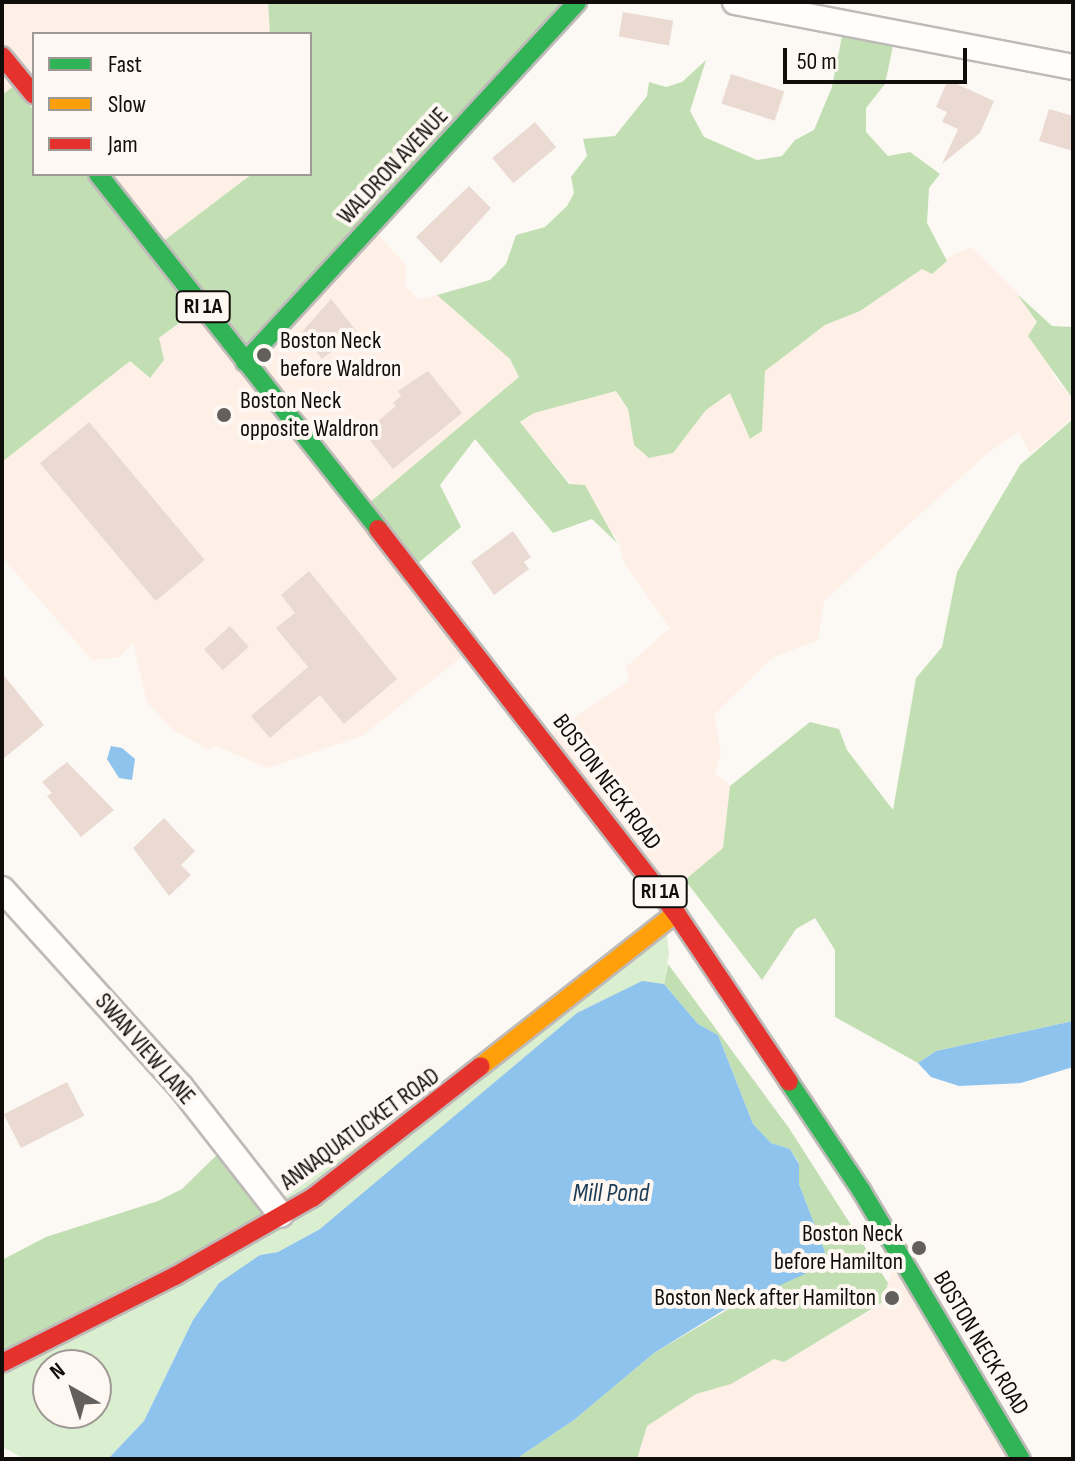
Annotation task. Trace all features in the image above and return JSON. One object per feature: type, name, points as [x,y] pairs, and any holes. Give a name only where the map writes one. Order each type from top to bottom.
[{"type":"main road","name":"WALDRON AVENUE","points":[[245,362],[577,2]]},
{"type":"main road","points":[[2,56],[32,93]]},
{"type":"main road","name":"BOSTON NECK ROAD","points":[[100,176],[562,761],[676,913],[861,1190],[1021,1459]]},
{"type":"main road","name":"ANNAQUATUCKET ROAD","points":[[2,1363],[175,1276],[312,1198],[445,1098],[676,913]]},
{"type":"street","points":[[735,2],[1073,67]]},
{"type":"street","name":"SWAN VIEW LANE","points":[[2,889],[181,1087],[281,1215]]},
{"type":"shaded area","points":[[2,2],[268,2],[270,32],[32,32],[32,108],[12,87],[2,95]]},
{"type":"shaded area","points":[[89,176],[249,176],[157,247]]},
{"type":"shaded area","points":[[370,226],[406,265],[405,286],[419,300],[437,295],[510,359],[519,377],[363,508],[469,651],[362,736],[267,768],[216,746],[208,749],[173,730],[147,702],[133,643],[120,657],[92,660],[2,557],[2,462],[130,361],[149,378],[159,339],[198,310]]},
{"type":"shaded area","points":[[971,247],[1017,292],[1037,322],[1054,377],[1073,399],[1073,418],[1030,454],[1019,432],[989,452],[824,601],[818,640],[772,658],[714,715],[721,753],[715,773],[730,786],[723,848],[698,873],[659,892],[545,737],[629,681],[626,667],[670,628],[624,563],[618,540],[520,423],[534,413],[616,391],[628,409],[634,445],[673,453],[706,410],[730,393],[751,439],[762,430],[764,371],[825,325],[860,311],[922,269]]},
{"type":"shaded area","points":[[897,1249],[1018,1459],[637,1459],[647,1426],[696,1394],[731,1384],[774,1359],[784,1362],[883,1303]]},
{"type":"green space","points":[[268,2],[575,2],[254,348],[197,310],[159,338],[164,360],[150,378],[130,361],[2,462],[2,95],[12,87],[32,108],[32,176],[89,176],[157,246],[249,176],[312,176],[312,32],[270,32]]},
{"type":"green space","points":[[844,26],[894,41],[885,84],[866,108],[866,132],[888,156],[910,152],[940,174],[929,188],[927,223],[947,261],[932,274],[922,269],[860,311],[825,325],[765,371],[762,431],[750,439],[730,393],[706,410],[673,453],[649,458],[634,445],[628,409],[616,391],[534,413],[520,422],[569,484],[585,485],[617,543],[592,519],[553,533],[475,439],[440,485],[461,527],[410,570],[363,508],[519,377],[510,359],[437,295],[490,280],[506,264],[516,235],[545,227],[567,206],[574,193],[571,177],[587,156],[583,139],[615,136],[647,96],[649,82],[666,87],[682,82],[706,60],[690,111],[704,137],[757,160],[782,156],[795,140],[814,130],[832,87]]},
{"type":"green space","points":[[1017,294],[1052,326],[1073,327],[1073,399],[1028,336],[1037,322]]},
{"type":"green space","points":[[1073,419],[1073,1021],[936,1051],[918,1063],[835,1017],[835,950],[815,918],[796,929],[762,980],[685,880],[723,848],[730,786],[810,722],[839,729],[847,750],[893,810],[916,678],[942,647],[957,572],[1020,465]]},
{"type":"green space","points":[[666,929],[669,953],[664,984],[642,982],[320,1229],[278,1252],[260,1255],[193,1320],[144,1421],[108,1459],[25,1459],[2,1447],[2,1360],[168,1279]]},
{"type":"green space","points":[[668,964],[789,1128],[888,1283],[883,1302],[784,1362],[774,1359],[731,1384],[696,1394],[647,1426],[637,1459],[516,1459],[574,1420],[654,1353],[825,1252],[799,1184],[799,1163],[790,1149],[771,1143],[753,1124],[718,1035],[698,1024],[664,984]]},
{"type":"green space","points":[[225,1147],[280,1212],[2,1360],[2,1260],[46,1237],[158,1201],[182,1189]]},
{"type":"water","points":[[111,746],[122,748],[135,759],[132,780],[119,778],[107,759]]},
{"type":"water","name":"Mill Pond","points":[[642,981],[664,984],[698,1024],[718,1035],[753,1124],[771,1143],[790,1149],[799,1164],[799,1184],[825,1252],[805,1274],[722,1311],[654,1353],[574,1420],[516,1459],[108,1459],[144,1421],[193,1320],[219,1283],[260,1255],[278,1252],[320,1229],[577,1013]]},
{"type":"water","points":[[1073,1021],[1073,1067],[1021,1083],[959,1086],[931,1077],[918,1063],[936,1051]]},
{"type":"building","points":[[623,12],[673,21],[669,45],[619,37]]},
{"type":"building","points":[[731,74],[784,91],[775,121],[721,103]]},
{"type":"building","points":[[948,80],[994,101],[980,133],[942,164],[958,129],[942,122],[947,112],[936,107]]},
{"type":"building","points":[[1049,109],[1073,116],[1073,151],[1039,141]]},
{"type":"building","points":[[535,122],[556,147],[513,183],[492,158]]},
{"type":"building","points":[[469,186],[491,208],[441,263],[416,237]]},
{"type":"building","points":[[331,299],[357,332],[322,359],[301,333]]},
{"type":"building","points":[[428,371],[462,413],[393,469],[364,433],[396,406],[393,403],[401,396],[398,391]]},
{"type":"building","points":[[89,422],[205,560],[156,601],[40,463]]},
{"type":"building","points":[[513,531],[531,557],[524,562],[529,569],[494,595],[471,562]]},
{"type":"building","points":[[309,571],[397,679],[344,724],[320,695],[270,738],[251,716],[308,667],[276,628],[295,613],[281,595]]},
{"type":"building","points":[[230,626],[249,647],[223,670],[204,649]]},
{"type":"building","points":[[2,673],[44,725],[2,760]]},
{"type":"building","points":[[67,762],[114,810],[81,837],[47,796],[52,793],[42,782]]},
{"type":"building","points":[[164,818],[195,851],[181,865],[191,875],[169,896],[133,848]]},
{"type":"building","points":[[67,1082],[84,1116],[21,1148],[4,1114]]},
{"type":"traffic: fast","points":[[245,362],[577,2]]},
{"type":"traffic: fast","points":[[100,176],[378,529]]},
{"type":"traffic: fast","points":[[789,1082],[861,1190],[1021,1459]]},
{"type":"traffic: slow","points":[[481,1066],[676,913]]},
{"type":"traffic: jam","points":[[2,56],[32,93]]},
{"type":"traffic: jam","points":[[378,529],[676,913],[789,1082]]},
{"type":"traffic: jam","points":[[2,1363],[175,1276],[312,1198],[481,1066]]},
{"type":"place","name":"Boston Neck before Waldron","points":[[264,355]]},
{"type":"place","name":"Boston Neck opposite Waldron","points":[[224,415]]},
{"type":"place","name":"Boston Neck before Hamilton","points":[[919,1248]]},
{"type":"place","name":"Boston Neck after Hamilton","points":[[892,1298]]}]
